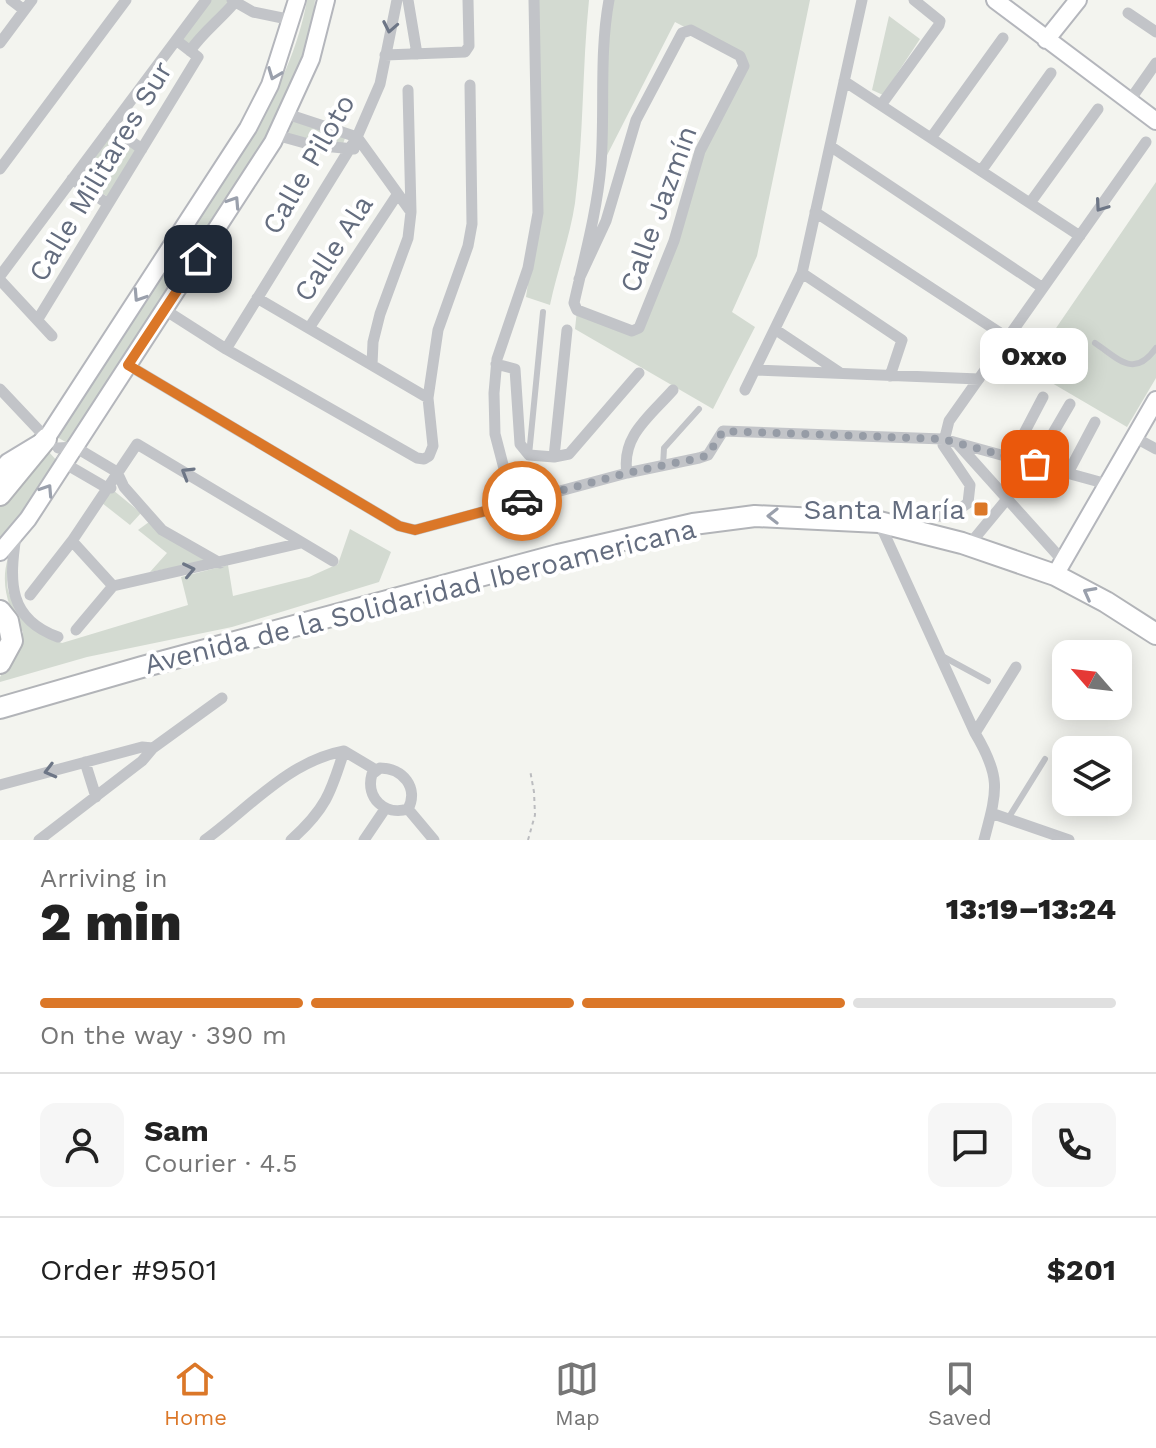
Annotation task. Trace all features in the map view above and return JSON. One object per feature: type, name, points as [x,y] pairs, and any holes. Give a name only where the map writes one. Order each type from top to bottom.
[{"type":"highway","points":[[0,495],[61,449]]},
{"type":"highway","name":"Avenida de la Solidaridad Iberoamericana","points":[[0,708],[558,555],[661,530],[725,518],[755,516],[879,522],[1059,568],[1156,634]]},
{"type":"highway","points":[[0,611],[8,621],[12,641],[0,663]]},
{"type":"highway","points":[[0,720],[30,700]]},
{"type":"street","points":[[0,43],[28,5],[11,0]]},
{"type":"street","points":[[0,169],[126,0]]},
{"type":"street","points":[[0,296],[2,280],[72,179],[206,0]]},
{"type":"street","points":[[0,552],[16,533],[190,217],[259,108],[297,0]]},
{"type":"street","points":[[61,449],[128,365],[276,135],[311,59],[326,0]]},
{"type":"street","name":"Calle Piloto","points":[[226,349],[349,150],[360,142],[380,84],[397,0]]},
{"type":"street","points":[[408,0],[417,54]]},
{"type":"street","points":[[385,55],[461,53],[468,50],[468,0]]},
{"type":"street","points":[[513,503],[495,434],[496,364],[501,340],[528,268],[538,213],[534,0]]},
{"type":"street","name":"Calle Jazmín","points":[[579,279],[606,221],[636,120],[682,33],[691,30],[740,56],[744,62],[743,70],[700,151],[674,241],[638,331],[575,308],[574,303],[601,167],[604,29],[609,0]]},
{"type":"street","points":[[745,390],[802,273],[862,0]]},
{"type":"street","points":[[881,105],[940,21],[914,0]]},
{"type":"street","points":[[995,0],[1156,121]]},
{"type":"street","points":[[1046,40],[1078,0]]},
{"type":"street","points":[[233,1],[253,12],[292,20]]},
{"type":"street","name":"Calle Militares Sur","points":[[190,51],[202,32],[217,22],[233,1]]},
{"type":"street","points":[[1128,13],[1156,32]]},
{"type":"street","points":[[931,138],[1003,38]]},
{"type":"street","name":"Calle Militares Sur","points":[[38,319],[198,57],[176,40]]},
{"type":"street","points":[[1130,100],[1156,63]]},
{"type":"street","points":[[981,171],[1051,73]]},
{"type":"street","points":[[844,81],[1080,236]]},
{"type":"street","points":[[165,310],[226,349],[417,458],[429,456],[433,446],[428,398],[438,330],[468,246],[472,224],[470,85]]},
{"type":"street","points":[[372,365],[373,342],[380,314],[408,238],[411,212],[408,90]]},
{"type":"street","points":[[1030,203],[1098,109]]},
{"type":"street","points":[[287,114],[360,142],[411,212]]},
{"type":"street","points":[[111,127],[142,149]]},
{"type":"street","points":[[276,135],[312,145],[349,150]]},
{"type":"street","points":[[984,840],[995,794],[995,777],[990,759],[975,733],[879,522],[951,515],[968,503],[970,485],[945,450],[943,439],[953,412],[1146,142]]},
{"type":"street","points":[[830,146],[1043,288]]},
{"type":"street","points":[[72,179],[108,204]]},
{"type":"street","name":"Calle Ala","points":[[309,328],[397,195]]},
{"type":"street","points":[[815,212],[1008,338]]},
{"type":"street","points":[[190,217],[214,233]]},
{"type":"street","points":[[802,273],[902,340],[890,376]]},
{"type":"street","points":[[2,280],[52,336]]},
{"type":"street","points":[[257,298],[428,398]]},
{"type":"street","points":[[554,457],[567,330]]},
{"type":"street","points":[[776,330],[839,373]]},
{"type":"street","points":[[496,364],[515,369],[520,444],[529,455],[554,457],[569,454],[578,446],[639,373]]},
{"type":"street","points":[[128,365],[399,526],[415,530],[627,473],[708,455],[723,431],[943,439],[1107,484]]},
{"type":"street","points":[[755,370],[979,379]]},
{"type":"street","points":[[0,389],[61,449],[107,488],[124,487]]},
{"type":"street","points":[[627,473],[624,459],[627,445],[673,390]]},
{"type":"street","points":[[1011,458],[1043,397]]},
{"type":"street","points":[[957,443],[1007,499],[1059,568],[1156,400]]},
{"type":"street","points":[[1035,464],[1070,404]]},
{"type":"street","points":[[1068,473],[1095,422]]},
{"type":"street","points":[[1134,437],[1156,449]]},
{"type":"street","points":[[30,595],[72,541],[137,444],[333,561]]},
{"type":"street","points":[[0,471],[8,462],[61,449],[117,472],[124,487],[162,530],[220,563]]},
{"type":"street","points":[[969,545],[1007,499]]},
{"type":"street","points":[[16,533],[12,588],[16,601],[36,627],[58,637]]},
{"type":"street","points":[[72,541],[113,586]]},
{"type":"street","points":[[76,630],[113,586],[301,543]]},
{"type":"street","points":[[975,733],[1016,667]]},
{"type":"street","points":[[39,840],[142,761],[153,748],[222,698]]},
{"type":"street","points":[[0,785],[142,747],[153,748]]},
{"type":"street","points":[[291,840],[318,814],[328,799],[344,751]]},
{"type":"street","points":[[205,840],[297,766],[322,755],[344,751],[376,770],[390,768],[405,778],[412,796],[408,809]]},
{"type":"street","points":[[85,762],[96,797]]},
{"type":"street","points":[[376,770],[370,779],[370,791],[376,802],[385,809],[399,812],[408,809]]},
{"type":"street","points":[[367,839],[385,809]]},
{"type":"street","points":[[408,809],[434,840]]},
{"type":"street","points":[[991,813],[1065,839]]},
{"type":"lane","points":[[529,455],[543,312]]},
{"type":"lane","points":[[1095,343],[1128,365],[1139,365],[1148,360],[1156,348]]},
{"type":"lane","points":[[663,466],[664,448],[699,409]]},
{"type":"lane","points":[[939,654],[988,681]]},
{"type":"lane","points":[[1009,817],[1045,759]]},
{"type":"path","points":[[528,840],[535,815],[530,770]]},
{"type":"shaded area","points":[[207,0],[232,0],[190,51],[177,41]]},
{"type":"shaded area","points":[[307,0],[315,0],[309,36],[299,71],[268,137],[230,201],[69,444],[57,437],[262,119],[289,61]]},
{"type":"shaded area","points":[[535,0],[589,0],[575,203],[550,305],[526,297],[538,213]]},
{"type":"shaded area","points":[[609,0],[810,0],[757,256],[732,312],[755,327],[713,409],[575,329],[577,310],[634,332],[674,241],[700,151],[744,66],[740,56],[675,22],[601,167]]},
{"type":"shaded area","points":[[889,16],[920,39],[883,95],[872,90]]},
{"type":"shaded area","points":[[293,121],[345,138],[342,147],[288,134]]},
{"type":"shaded area","points":[[112,133],[138,152],[109,198],[80,177]]},
{"type":"shaded area","points":[[1156,182],[1156,378],[1127,427],[1028,369]]},
{"type":"shaded area","points":[[48,451],[59,463],[0,545],[0,479],[10,466]]},
{"type":"shaded area","points":[[113,490],[141,513],[130,525],[102,503]]},
{"type":"shaded area","points":[[149,522],[207,561],[150,572],[167,553],[138,530]]},
{"type":"shaded area","points":[[350,529],[391,552],[379,582],[232,627],[87,657],[0,682],[23,632],[7,596],[5,577],[8,558],[8,590],[16,608],[37,629],[62,643],[188,605],[181,577],[228,565],[233,596],[309,577],[338,564]]},
{"type":"way so far","points":[[522,501],[708,455],[723,431],[943,439],[1035,464]]},
{"type":"place","name":"Oxxo","points":[[1035,464]]},
{"type":"place","name":"Santa María","points":[[981,509]]},
{"type":"route","points":[[198,259],[128,365],[407,529],[415,530],[522,501]]}]
